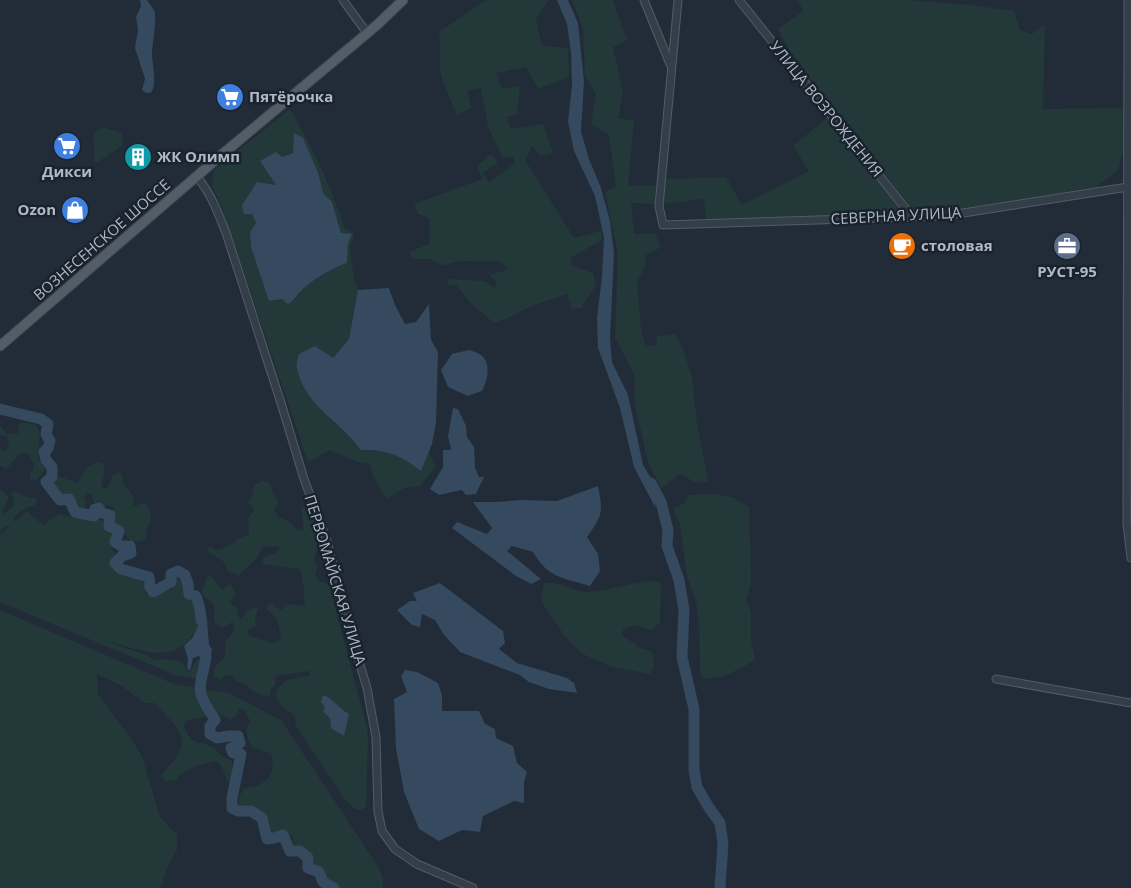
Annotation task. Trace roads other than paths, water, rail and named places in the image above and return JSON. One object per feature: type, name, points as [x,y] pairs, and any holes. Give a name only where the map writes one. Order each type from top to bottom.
[{"type":"main road","name":"ВОЗНЕСЕНСКОЕ ШОССЕ","points":[[0,346],[367,33],[403,0]]},
{"type":"street","points":[[342,0],[367,33]]},
{"type":"street","points":[[644,0],[671,67]]},
{"type":"street","points":[[671,67],[678,0]]},
{"type":"street","name":"УЛИЦА ВОЗРОЖДЕНИЯ","points":[[739,0],[914,218]]},
{"type":"street","points":[[1128,0],[1127,516],[1131,558]]},
{"type":"street","name":"СЕВЕРНАЯ УЛИЦА","points":[[671,67],[659,206],[664,225],[944,216],[1128,187]]},
{"type":"street","name":"ПЕРВОМАЙСКАЯ УЛИЦА","points":[[197,177],[207,189],[226,233],[304,480],[327,541],[371,705],[378,758],[378,811],[382,831],[395,849],[417,864],[473,888]]},
{"type":"street","points":[[996,679],[1131,703]]},
{"type":"water","points":[[140,0],[147,0],[155,13],[152,56],[154,87],[152,92],[148,93],[142,90],[145,79],[135,48],[138,30],[136,17],[141,6]]},
{"type":"water","points":[[557,0],[568,0],[578,23],[584,81],[581,132],[589,159],[601,188],[610,221],[614,253],[610,338],[612,362],[628,395],[643,465],[658,490],[655,507],[634,467],[620,408],[598,348],[597,318],[604,238],[595,196],[574,151],[568,122],[572,85],[571,53],[567,24]]},
{"type":"water","points":[[294,133],[303,138],[318,172],[323,193],[332,202],[341,233],[352,234],[348,244],[347,263],[315,279],[288,304],[282,299],[269,301],[251,247],[250,232],[256,223],[252,214],[244,214],[242,205],[257,182],[276,185],[260,161],[276,152],[282,157],[293,153]]},
{"type":"water","points":[[389,288],[405,324],[416,322],[429,304],[431,340],[438,352],[436,423],[432,444],[421,471],[393,454],[361,450],[315,404],[301,382],[297,369],[299,354],[315,346],[333,358],[349,339],[358,290]]},
{"type":"water","points":[[469,350],[480,354],[487,363],[488,373],[482,391],[468,396],[448,387],[441,370],[452,354]]},
{"type":"water","points":[[453,408],[458,409],[466,426],[467,437],[474,447],[475,468],[479,477],[484,477],[476,494],[466,495],[462,490],[439,495],[430,489],[443,467],[443,450],[451,450],[448,436]]},
{"type":"water","points":[[598,486],[601,502],[599,518],[587,537],[598,554],[600,571],[590,586],[557,576],[544,567],[533,552],[512,546],[507,551],[541,579],[531,584],[516,576],[452,528],[457,522],[487,534],[492,528],[473,502],[557,501]]},
{"type":"water","points":[[440,583],[503,631],[505,643],[499,649],[517,663],[567,678],[574,683],[577,693],[549,689],[529,682],[520,675],[460,652],[444,635],[435,620],[422,614],[420,627],[412,625],[397,610],[410,601],[417,601],[413,593]]},
{"type":"water","points":[[201,606],[207,619],[209,645],[212,649],[209,668],[206,673],[202,671],[202,661],[199,656],[193,658],[190,671],[187,668],[188,659],[184,646],[193,637],[200,621],[195,607]]},
{"type":"water","points":[[405,670],[417,672],[438,683],[442,696],[442,711],[479,711],[485,724],[495,729],[496,738],[513,746],[517,763],[527,772],[524,782],[524,803],[514,801],[483,816],[480,832],[462,830],[439,841],[419,829],[404,792],[396,748],[394,699],[407,692],[401,676]]},
{"type":"water","points":[[323,695],[349,714],[344,736],[331,728],[330,718],[323,712],[325,707],[321,702]]},
{"type":"waterway","points":[[0,409],[41,419],[48,424],[46,434],[50,441],[48,448],[44,452],[46,460],[52,467],[52,477],[46,482],[60,500],[69,499],[75,512],[94,516],[95,509],[99,508],[102,513],[110,515],[109,526],[119,531],[115,542],[121,546],[130,546],[131,553],[122,556],[115,563],[121,569],[149,577],[150,587],[153,592],[171,582],[171,574],[178,571],[185,575],[189,594],[196,596],[201,620]]},
{"type":"waterway","points":[[651,483],[661,502],[668,530],[667,546],[679,580],[684,610],[682,657],[694,709],[694,770],[697,787],[720,823],[723,844],[720,888]]},
{"type":"waterway","points":[[206,658],[200,690],[204,702],[215,720],[210,726],[210,734],[217,738],[238,736],[240,743],[231,748],[233,753],[241,754],[232,798],[232,808],[238,811],[251,811],[262,818],[267,839],[283,835],[290,851],[300,851],[308,858],[308,868],[319,872],[323,882],[334,888]]},
{"type":"place","name":"Пятёрочка","points":[[230,97]]},
{"type":"place","name":"Дикси","points":[[67,146]]},
{"type":"place","name":"ЖК Олимп","points":[[138,157]]},
{"type":"place","name":"Ozon","points":[[75,210]]},
{"type":"place","name":"столовая","points":[[902,246]]},
{"type":"place","name":"РУСТ-95","points":[[1067,246]]}]
